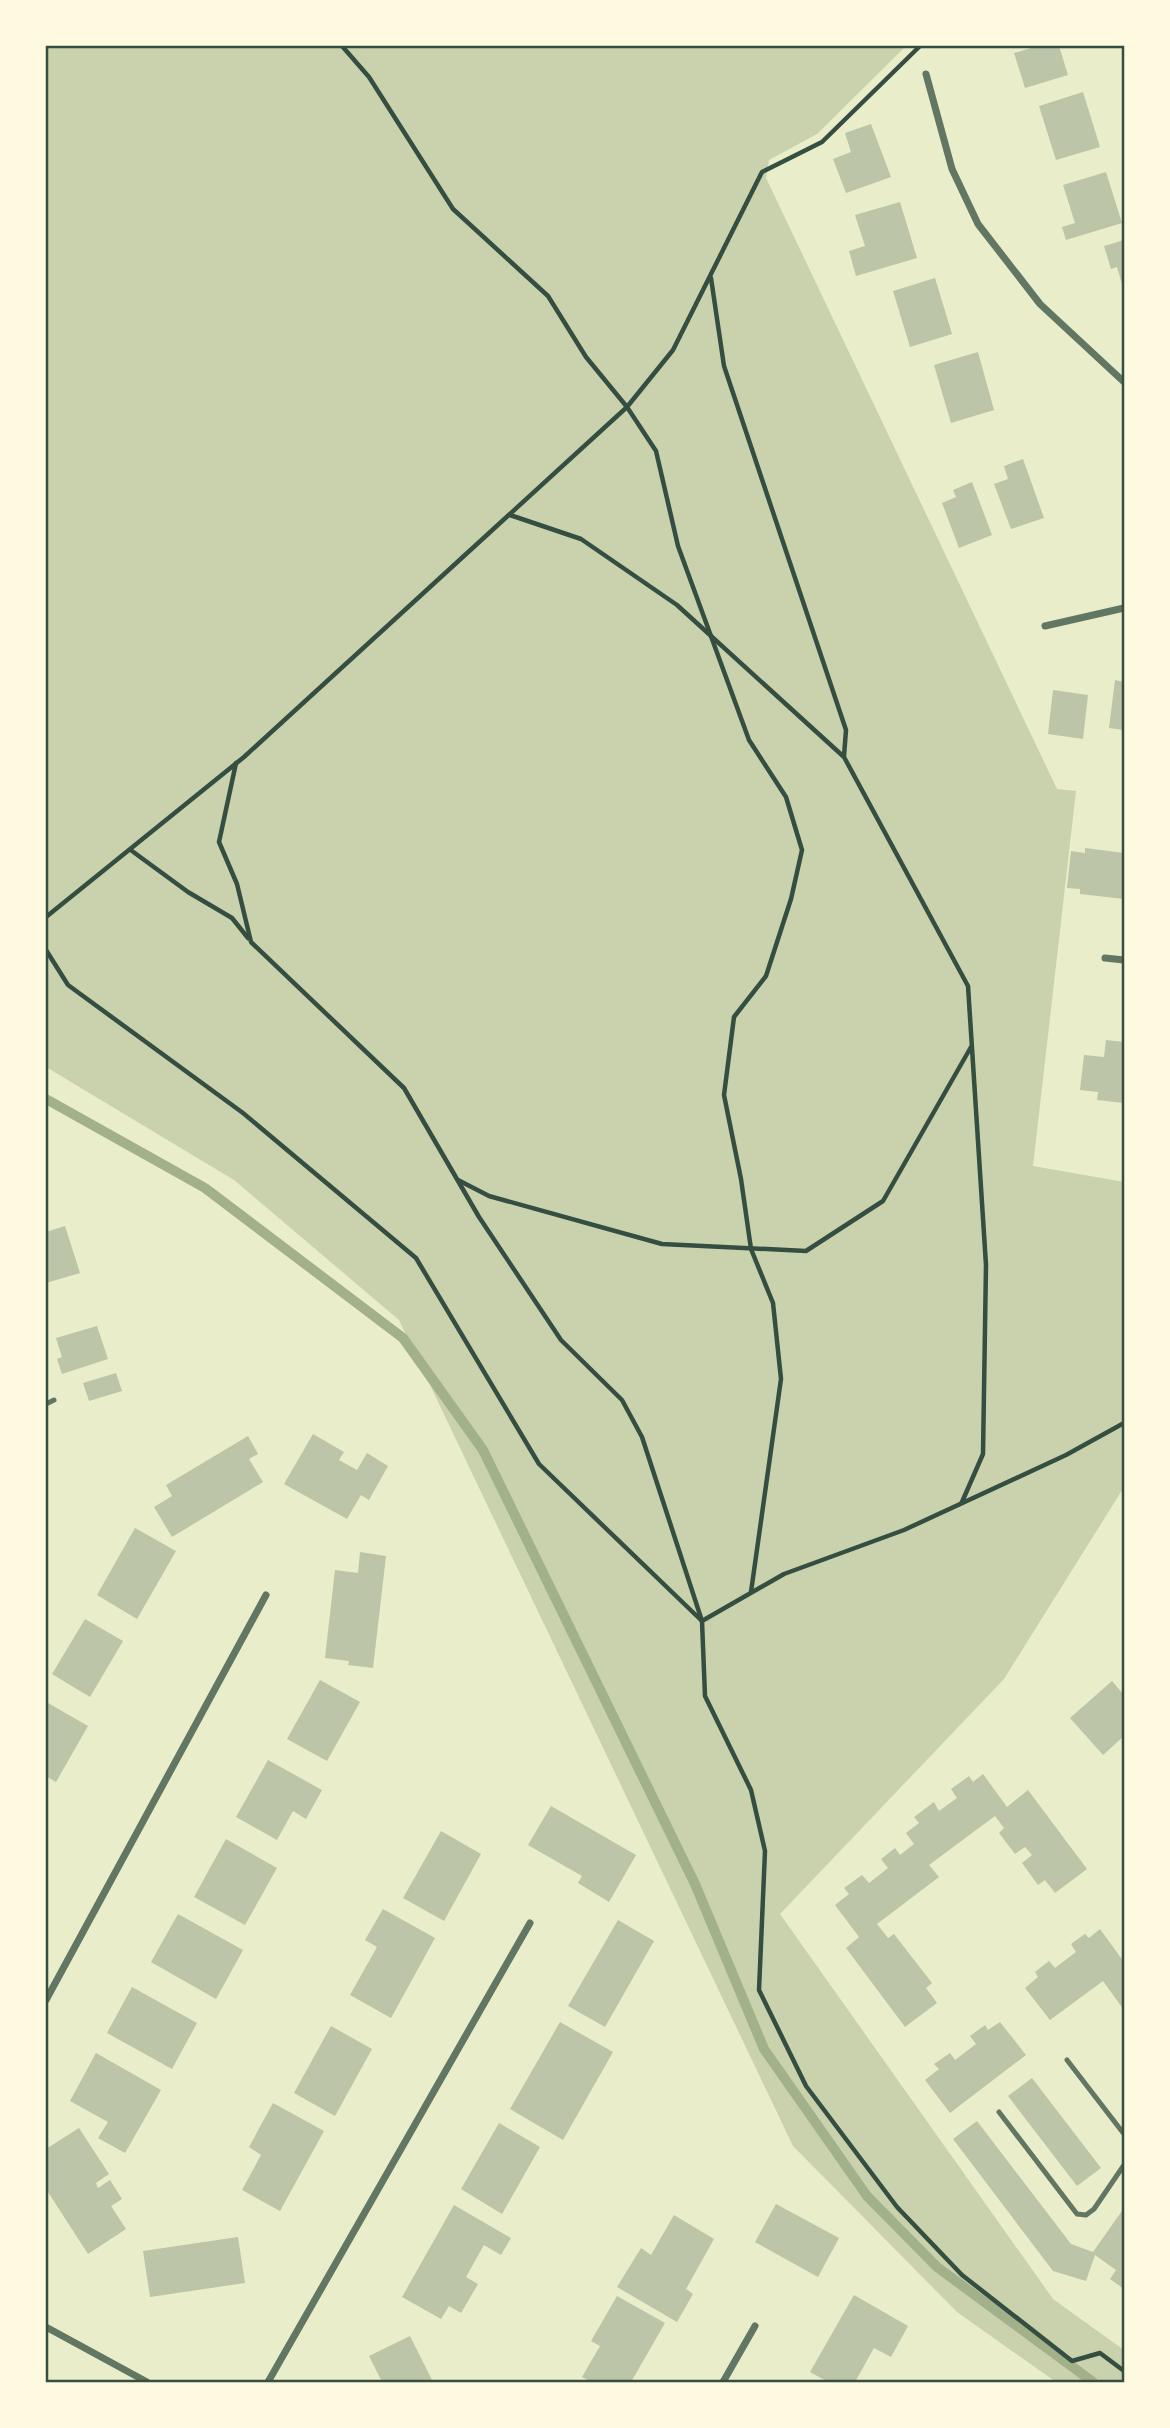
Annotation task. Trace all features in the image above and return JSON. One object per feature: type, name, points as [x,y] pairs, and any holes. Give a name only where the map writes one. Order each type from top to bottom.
[{"type":"street","points":[[926,74],[952,169],[978,224],[1040,303],[1125,382]]},
{"type":"street","points":[[1045,626],[1125,608]]},
{"type":"street","points":[[1105,958],[1125,960]]},
{"type":"street","points":[[46,2000],[266,1595]]},
{"type":"street","points":[[268,2382],[530,1923]]},
{"type":"street","points":[[723,2382],[755,2326]]},
{"type":"street","points":[[46,2327],[147,2382]]},
{"type":"lane","points":[[46,1404],[54,1400]]},
{"type":"lane","points":[[1067,2060],[1125,2134]]},
{"type":"lane","points":[[999,2112],[1077,2214],[1086,2215],[1094,2209],[1125,2165]]},
{"type":"path","points":[[342,46],[369,77],[453,209],[548,296],[586,357],[627,407],[656,451],[678,546],[749,740],[786,797],[802,849],[792,898],[766,976],[734,1017],[724,1095],[741,1179],[751,1249],[773,1303],[781,1380],[751,1592]]},
{"type":"path","points":[[46,917],[236,763],[627,407],[673,350],[762,172],[822,142],[920,46]]},
{"type":"path","points":[[710,276],[724,366],[846,730],[844,757]]},
{"type":"path","points":[[510,514],[581,539],[677,605],[844,757],[968,986],[986,1265],[983,1454],[962,1503]]},
{"type":"path","points":[[236,763],[219,842],[237,884],[251,942]]},
{"type":"path","points":[[132,851],[188,892],[232,918],[251,942],[404,1088],[479,1217],[561,1340],[622,1400],[642,1437],[702,1621],[705,1696],[751,1790],[765,1850],[759,1990],[806,2085],[897,2207],[962,2275],[1072,2361],[1100,2353],[1125,2371]]},
{"type":"path","points":[[46,950],[68,985],[243,1112],[416,1258],[539,1464],[702,1621]]},
{"type":"path","points":[[457,1180],[489,1196],[662,1244],[806,1251],[883,1201],[972,1044]]},
{"type":"path","points":[[702,1621],[784,1574],[904,1530],[1066,1455],[1125,1423]]},
{"type":"green space","points":[[46,46],[906,46],[817,134],[769,160],[766,178],[1057,789],[1076,791],[1033,1166],[1124,1182],[1124,1487],[1004,1679],[780,1914],[1053,2299],[1124,2350],[1124,2382],[1056,2382],[957,2312],[793,2146],[399,1320],[234,1180],[46,1067]]},
{"type":"building","points":[[1038,46],[1059,46],[1068,75],[1025,88],[1014,53]]},
{"type":"building","points":[[1083,92],[1100,147],[1056,160],[1039,106]]},
{"type":"building","points":[[871,124],[891,177],[846,193],[833,159],[851,152],[845,133]]},
{"type":"building","points":[[1106,172],[1122,223],[1066,240],[1062,227],[1075,223],[1063,185]]},
{"type":"building","points":[[900,202],[917,258],[856,276],[849,251],[865,246],[855,215]]},
{"type":"building","points":[[1124,240],[1124,291],[1117,267],[1111,269],[1104,246]]},
{"type":"building","points":[[935,278],[952,334],[910,347],[893,291]]},
{"type":"building","points":[[978,352],[994,410],[951,423],[934,365]]},
{"type":"building","points":[[1023,459],[1044,518],[1011,529],[994,484],[1008,479],[1004,466]]},
{"type":"building","points":[[972,482],[992,535],[959,548],[942,503],[956,497],[953,490]]},
{"type":"building","points":[[1115,680],[1124,682],[1124,730],[1109,728]]},
{"type":"building","points":[[1053,690],[1088,695],[1083,739],[1048,734]]},
{"type":"building","points":[[1085,848],[1124,853],[1124,899],[1080,894],[1080,889],[1067,888],[1071,851],[1085,853]]},
{"type":"building","points":[[1106,1040],[1124,1042],[1124,1103],[1097,1100],[1098,1092],[1080,1090],[1084,1055],[1104,1057]]},
{"type":"building","points":[[65,1226],[80,1273],[46,1283],[46,1232]]},
{"type":"building","points":[[97,1326],[108,1359],[62,1374],[57,1359],[62,1357],[56,1338]]},
{"type":"building","points":[[116,1373],[122,1391],[89,1401],[83,1383]]},
{"type":"building","points":[[313,1434],[344,1452],[339,1460],[357,1470],[367,1453],[388,1466],[369,1500],[361,1495],[347,1519],[284,1484]]},
{"type":"building","points":[[248,1436],[258,1454],[249,1459],[263,1482],[172,1537],[154,1507],[172,1496],[166,1485]]},
{"type":"building","points":[[135,1528],[176,1551],[137,1619],[97,1595]]},
{"type":"building","points":[[360,1552],[386,1556],[373,1668],[348,1665],[349,1661],[325,1658],[335,1570],[358,1573]]},
{"type":"building","points":[[85,1619],[123,1641],[90,1697],[52,1674]]},
{"type":"building","points":[[320,1680],[360,1702],[327,1761],[287,1739]]},
{"type":"building","points":[[1112,1681],[1124,1695],[1124,1736],[1103,1755],[1070,1718]]},
{"type":"building","points":[[48,1703],[88,1726],[56,1782],[46,1776]]},
{"type":"building","points":[[268,1760],[322,1790],[306,1819],[293,1811],[277,1840],[236,1817]]},
{"type":"building","points":[[983,1774],[1007,1807],[1028,1790],[1087,1869],[1055,1893],[1045,1880],[1038,1885],[1022,1863],[1032,1855],[1025,1847],[1015,1854],[999,1833],[1004,1828],[995,1816],[929,1865],[939,1877],[877,1924],[888,1938],[894,1934],[932,1983],[926,1988],[937,2003],[905,2027],[846,1948],[859,1937],[835,1905],[849,1894],[844,1888],[862,1875],[869,1883],[888,1868],[881,1859],[895,1848],[900,1855],[914,1844],[906,1833],[919,1823],[914,1817],[934,1802],[939,1811],[957,1798],[951,1789],[969,1776],[973,1782]]},
{"type":"building","points":[[551,1806],[636,1855],[609,1902],[578,1883],[582,1876],[528,1845]]},
{"type":"building","points":[[441,1831],[481,1854],[444,1921],[403,1898]]},
{"type":"building","points":[[226,1839],[277,1868],[245,1925],[194,1897]]},
{"type":"building","points":[[383,1909],[435,1938],[391,2018],[350,1995],[377,1947],[365,1940]]},
{"type":"building","points":[[178,1914],[243,1950],[216,1999],[151,1962]]},
{"type":"building","points":[[618,1920],[654,1941],[605,2027],[568,2006]]},
{"type":"building","points":[[1100,1929],[1124,1962],[1124,2010],[1103,1981],[1050,2020],[1025,1988],[1038,1977],[1035,1972],[1049,1961],[1055,1968],[1076,1952],[1071,1944],[1085,1934],[1089,1938]]},
{"type":"building","points":[[132,1987],[197,2023],[172,2069],[107,2033]]},
{"type":"building","points":[[560,2022],[613,2052],[563,2140],[510,2109]]},
{"type":"building","points":[[1000,2022],[1026,2055],[950,2113],[925,2080],[939,2069],[934,2064],[950,2053],[955,2060],[976,2044],[970,2036],[985,2025],[988,2030]]},
{"type":"building","points":[[331,2026],[372,2049],[335,2116],[294,2093]]},
{"type":"building","points":[[96,2053],[161,2090],[125,2153],[98,2138],[108,2122],[70,2101]]},
{"type":"building","points":[[1032,2078],[1101,2168],[1077,2186],[1008,2096]]},
{"type":"building","points":[[273,2103],[324,2131],[280,2211],[242,2190],[261,2155],[249,2147]]},
{"type":"building","points":[[977,2121],[1071,2244],[1093,2252],[1124,2208],[1124,2289],[1110,2279],[1116,2270],[1095,2255],[1086,2281],[1053,2271],[953,2139]]},
{"type":"building","points":[[499,2123],[540,2147],[502,2214],[461,2189]]},
{"type":"building","points":[[79,2128],[109,2174],[96,2183],[98,2188],[110,2180],[122,2199],[111,2206],[126,2229],[88,2254],[46,2189],[46,2149]]},
{"type":"building","points":[[776,2204],[839,2238],[818,2277],[755,2242]]},
{"type":"building","points":[[454,2205],[511,2238],[501,2255],[484,2245],[466,2277],[478,2284],[461,2313],[449,2306],[441,2319],[402,2297]]},
{"type":"building","points":[[674,2215],[714,2239],[686,2289],[693,2294],[677,2322],[617,2287],[641,2248],[651,2255]]},
{"type":"building","points":[[238,2237],[245,2283],[150,2297],[143,2251]]},
{"type":"building","points":[[854,2295],[908,2326],[891,2357],[874,2348],[855,2382],[828,2382],[810,2372]]},
{"type":"building","points":[[617,2296],[665,2323],[631,2382],[591,2382],[582,2377],[600,2346],[591,2341]]},
{"type":"building","points":[[410,2336],[433,2382],[382,2382],[369,2356]]},
{"type":"waterway","points":[[46,1099],[205,1188],[403,1338],[483,1450],[695,1884],[764,2049],[867,2196],[937,2267],[1093,2382]]}]
